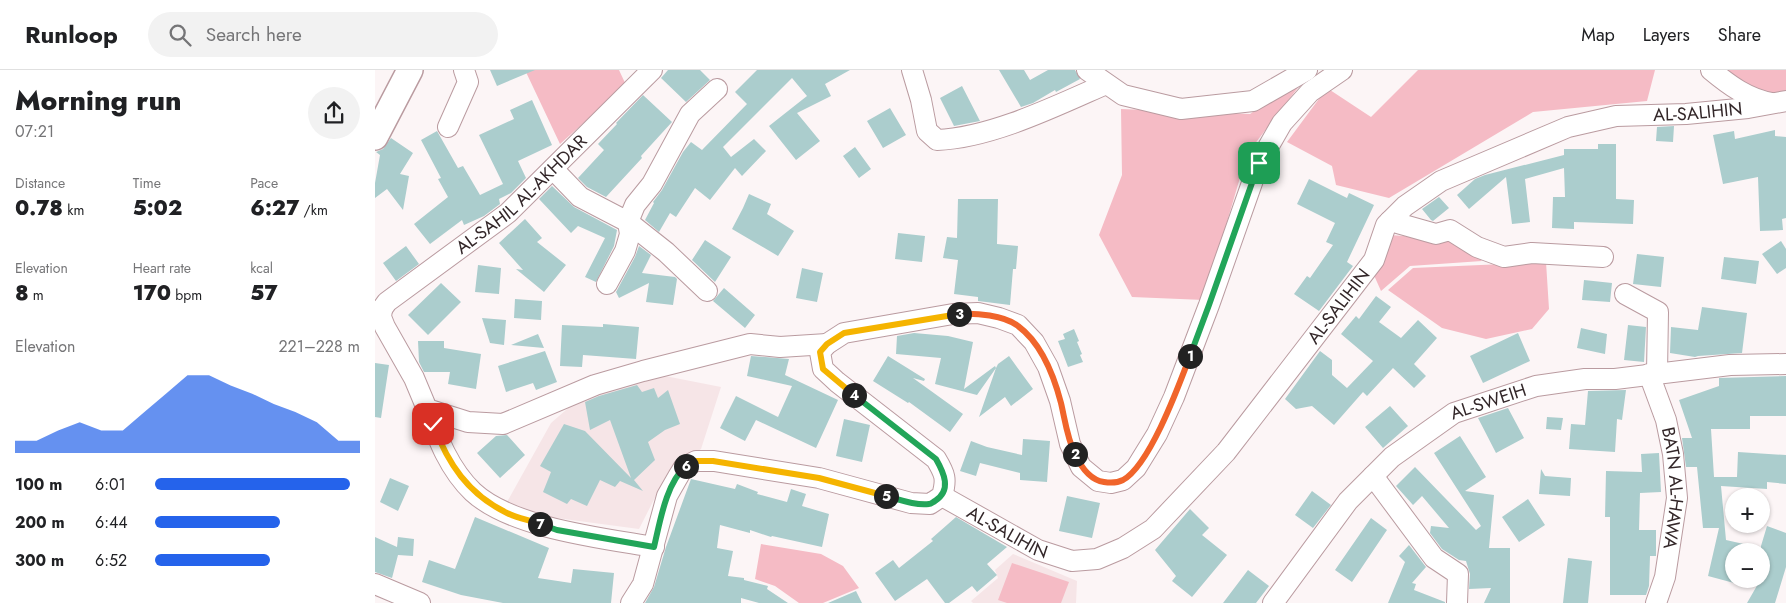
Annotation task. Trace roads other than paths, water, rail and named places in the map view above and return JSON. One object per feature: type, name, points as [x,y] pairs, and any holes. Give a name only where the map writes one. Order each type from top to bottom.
[{"type":"main road","points":[[375,137],[381,109],[410,70]]},
{"type":"street","points":[[448,127],[469,82],[464,70]]},
{"type":"street","name":"AL-SAHIL AL-AKHDAR","points":[[378,308],[509,213],[652,70]]},
{"type":"street","points":[[912,70],[921,100],[927,131],[937,140],[985,132],[1058,105],[1106,84]]},
{"type":"street","points":[[1087,70],[1123,95],[1181,109],[1253,101],[1307,70]]},
{"type":"street","points":[[631,603],[643,584],[667,496],[684,467],[696,461],[713,461],[819,478],[911,503],[930,504],[942,496],[946,483],[943,470],[936,459],[823,369],[820,352],[827,344],[844,333],[953,314],[978,313],[1018,325],[1034,342],[1048,367],[1060,401],[1070,444],[1081,467],[1097,481],[1111,483],[1123,480],[1137,468],[1157,434],[1174,397],[1259,163],[1282,122],[1311,92],[1342,70]]},
{"type":"street","points":[[1711,70],[1723,81],[1759,100],[1780,102]]},
{"type":"street","points":[[607,284],[625,251],[630,234],[628,222],[635,205],[651,184],[690,114],[717,88]]},
{"type":"street","name":"AL-SALIHIN","points":[[942,496],[1038,550],[1072,561],[1097,559],[1123,548],[1153,529],[1225,452],[1374,260],[1386,225],[1405,206],[1441,181],[1568,127],[1616,116],[1686,114],[1748,108],[1780,102]]},
{"type":"street","points":[[553,169],[580,197],[628,222],[666,252],[707,290]]},
{"type":"street","points":[[1390,221],[1436,234],[1450,230],[1477,247],[1504,257],[1532,253],[1603,257]]},
{"type":"street","points":[[1625,294],[1658,312],[1653,373]]},
{"type":"street","points":[[378,308],[385,326],[414,378],[439,440],[453,467],[473,491],[486,502],[508,514],[557,530],[654,547]]},
{"type":"street","points":[[427,409],[468,422],[503,424],[595,385],[750,344],[780,347],[827,344]]},
{"type":"street","name":"AL-SWEIH","points":[[1273,603],[1348,501],[1393,457],[1454,412],[1536,386],[1585,379],[1615,378],[1730,365],[1786,364]]},
{"type":"street","name":"BATN AL-HAWA","points":[[1653,373],[1673,454],[1677,498],[1665,577],[1657,603]]},
{"type":"street","points":[[1373,476],[1434,558],[1458,574],[1457,603]]},
{"type":"street","points":[[375,584],[420,603]]}]
